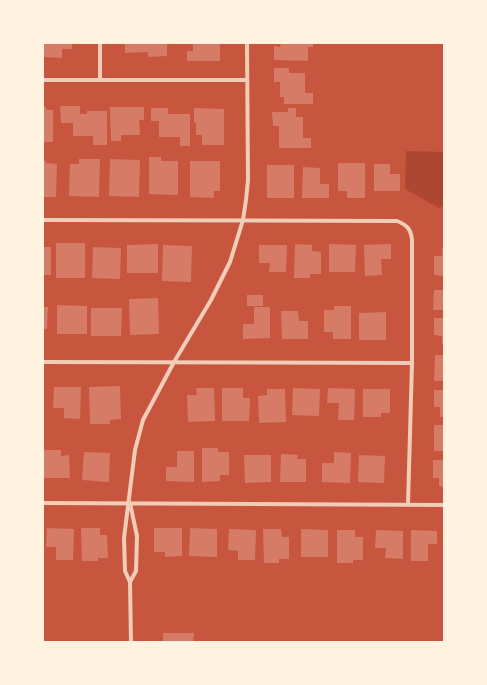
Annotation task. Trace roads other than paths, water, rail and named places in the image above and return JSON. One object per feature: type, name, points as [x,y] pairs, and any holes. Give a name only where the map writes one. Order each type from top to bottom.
[{"type":"street","points":[[100,43],[100,80]]},
{"type":"street","points":[[131,642],[130,582],[125,571],[124,538],[130,503],[131,477],[135,450],[143,420],[174,362],[212,300],[230,262],[243,220],[248,180],[248,43]]},
{"type":"street","points":[[43,80],[248,80]]},
{"type":"street","points":[[43,220],[397,221],[408,227],[412,240],[412,363],[408,504]]},
{"type":"street","points":[[43,362],[412,363]]},
{"type":"street","points":[[43,502],[444,505]]},
{"type":"street","points":[[130,503],[137,536],[136,571],[130,582]]}]
